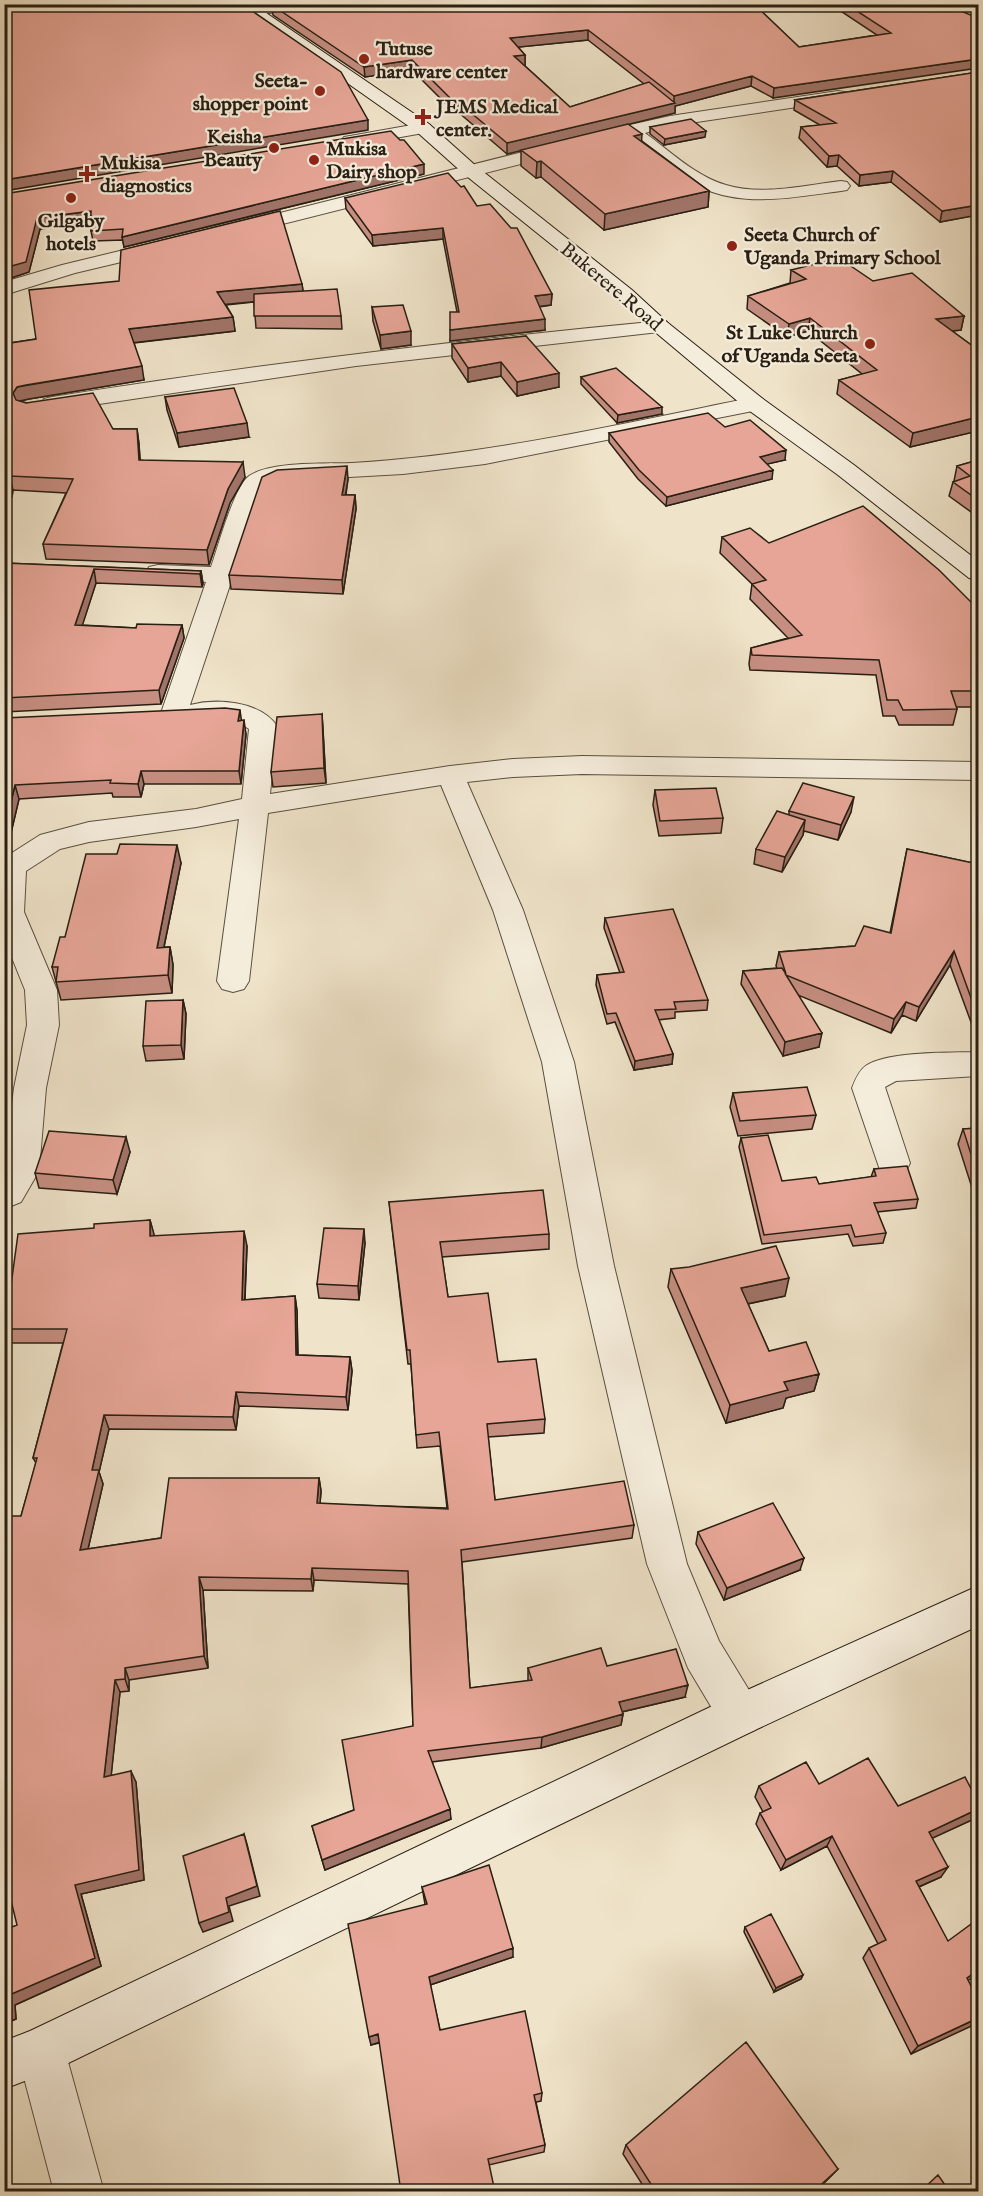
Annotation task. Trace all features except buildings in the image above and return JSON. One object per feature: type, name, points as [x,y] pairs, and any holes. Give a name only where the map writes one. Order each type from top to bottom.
[{"type":"street","points":[[245,7],[310,4]]},
{"type":"street","name":"Bukerere Road","points":[[245,7],[423,128],[470,170],[625,294],[660,327],[755,404],[846,470],[978,573]]},
{"type":"street","points":[[216,234],[670,121],[853,94]]},
{"type":"street","points":[[334,144],[423,128]]},
{"type":"street","points":[[630,130],[698,179],[721,189],[773,193],[841,186]]},
{"type":"street","points":[[4,289],[69,269],[182,242]]},
{"type":"street","points":[[29,408],[172,384],[561,336],[660,327]]},
{"type":"street","points":[[233,981],[263,726],[251,715],[227,711],[162,713],[221,575],[251,486],[261,479],[276,474],[403,467],[485,457],[755,404]]},
{"type":"street","points":[[141,571],[221,575]]},
{"type":"street","points":[[4,1195],[9,1192],[22,1171],[30,1088],[43,1025],[41,990],[9,912],[8,867],[50,842],[89,832],[196,818],[255,806],[450,775],[513,768],[582,765],[978,771]]},
{"type":"street","points":[[450,775],[508,910],[558,1062],[596,1266],[667,1564],[703,1654],[740,1715]]},
{"type":"street","points":[[893,1163],[868,1088],[872,1078],[883,1071],[896,1069],[978,1064]]},
{"type":"street","points":[[80,2192],[23,2058],[740,1715],[978,1606]]},
{"type":"place","name":"Tutuse hardware center","points":[[364,59]]},
{"type":"place","name":"Seeta- shopper point","points":[[320,91]]},
{"type":"place","name":"JEMS Medical center.","points":[[423,117]]},
{"type":"place","name":"Keisha Beauty","points":[[274,148]]},
{"type":"place","name":"Mukisa Dairy shop","points":[[314,160]]},
{"type":"place","name":"Mukisa diagnostics","points":[[87,174]]},
{"type":"place","name":"Gilgaby hotels","points":[[71,198]]},
{"type":"place","name":"Seeta Church of Uganda Primary School","points":[[732,246]]},
{"type":"place","name":"St Luke Church of Uganda Seeta","points":[[870,344]]}]
